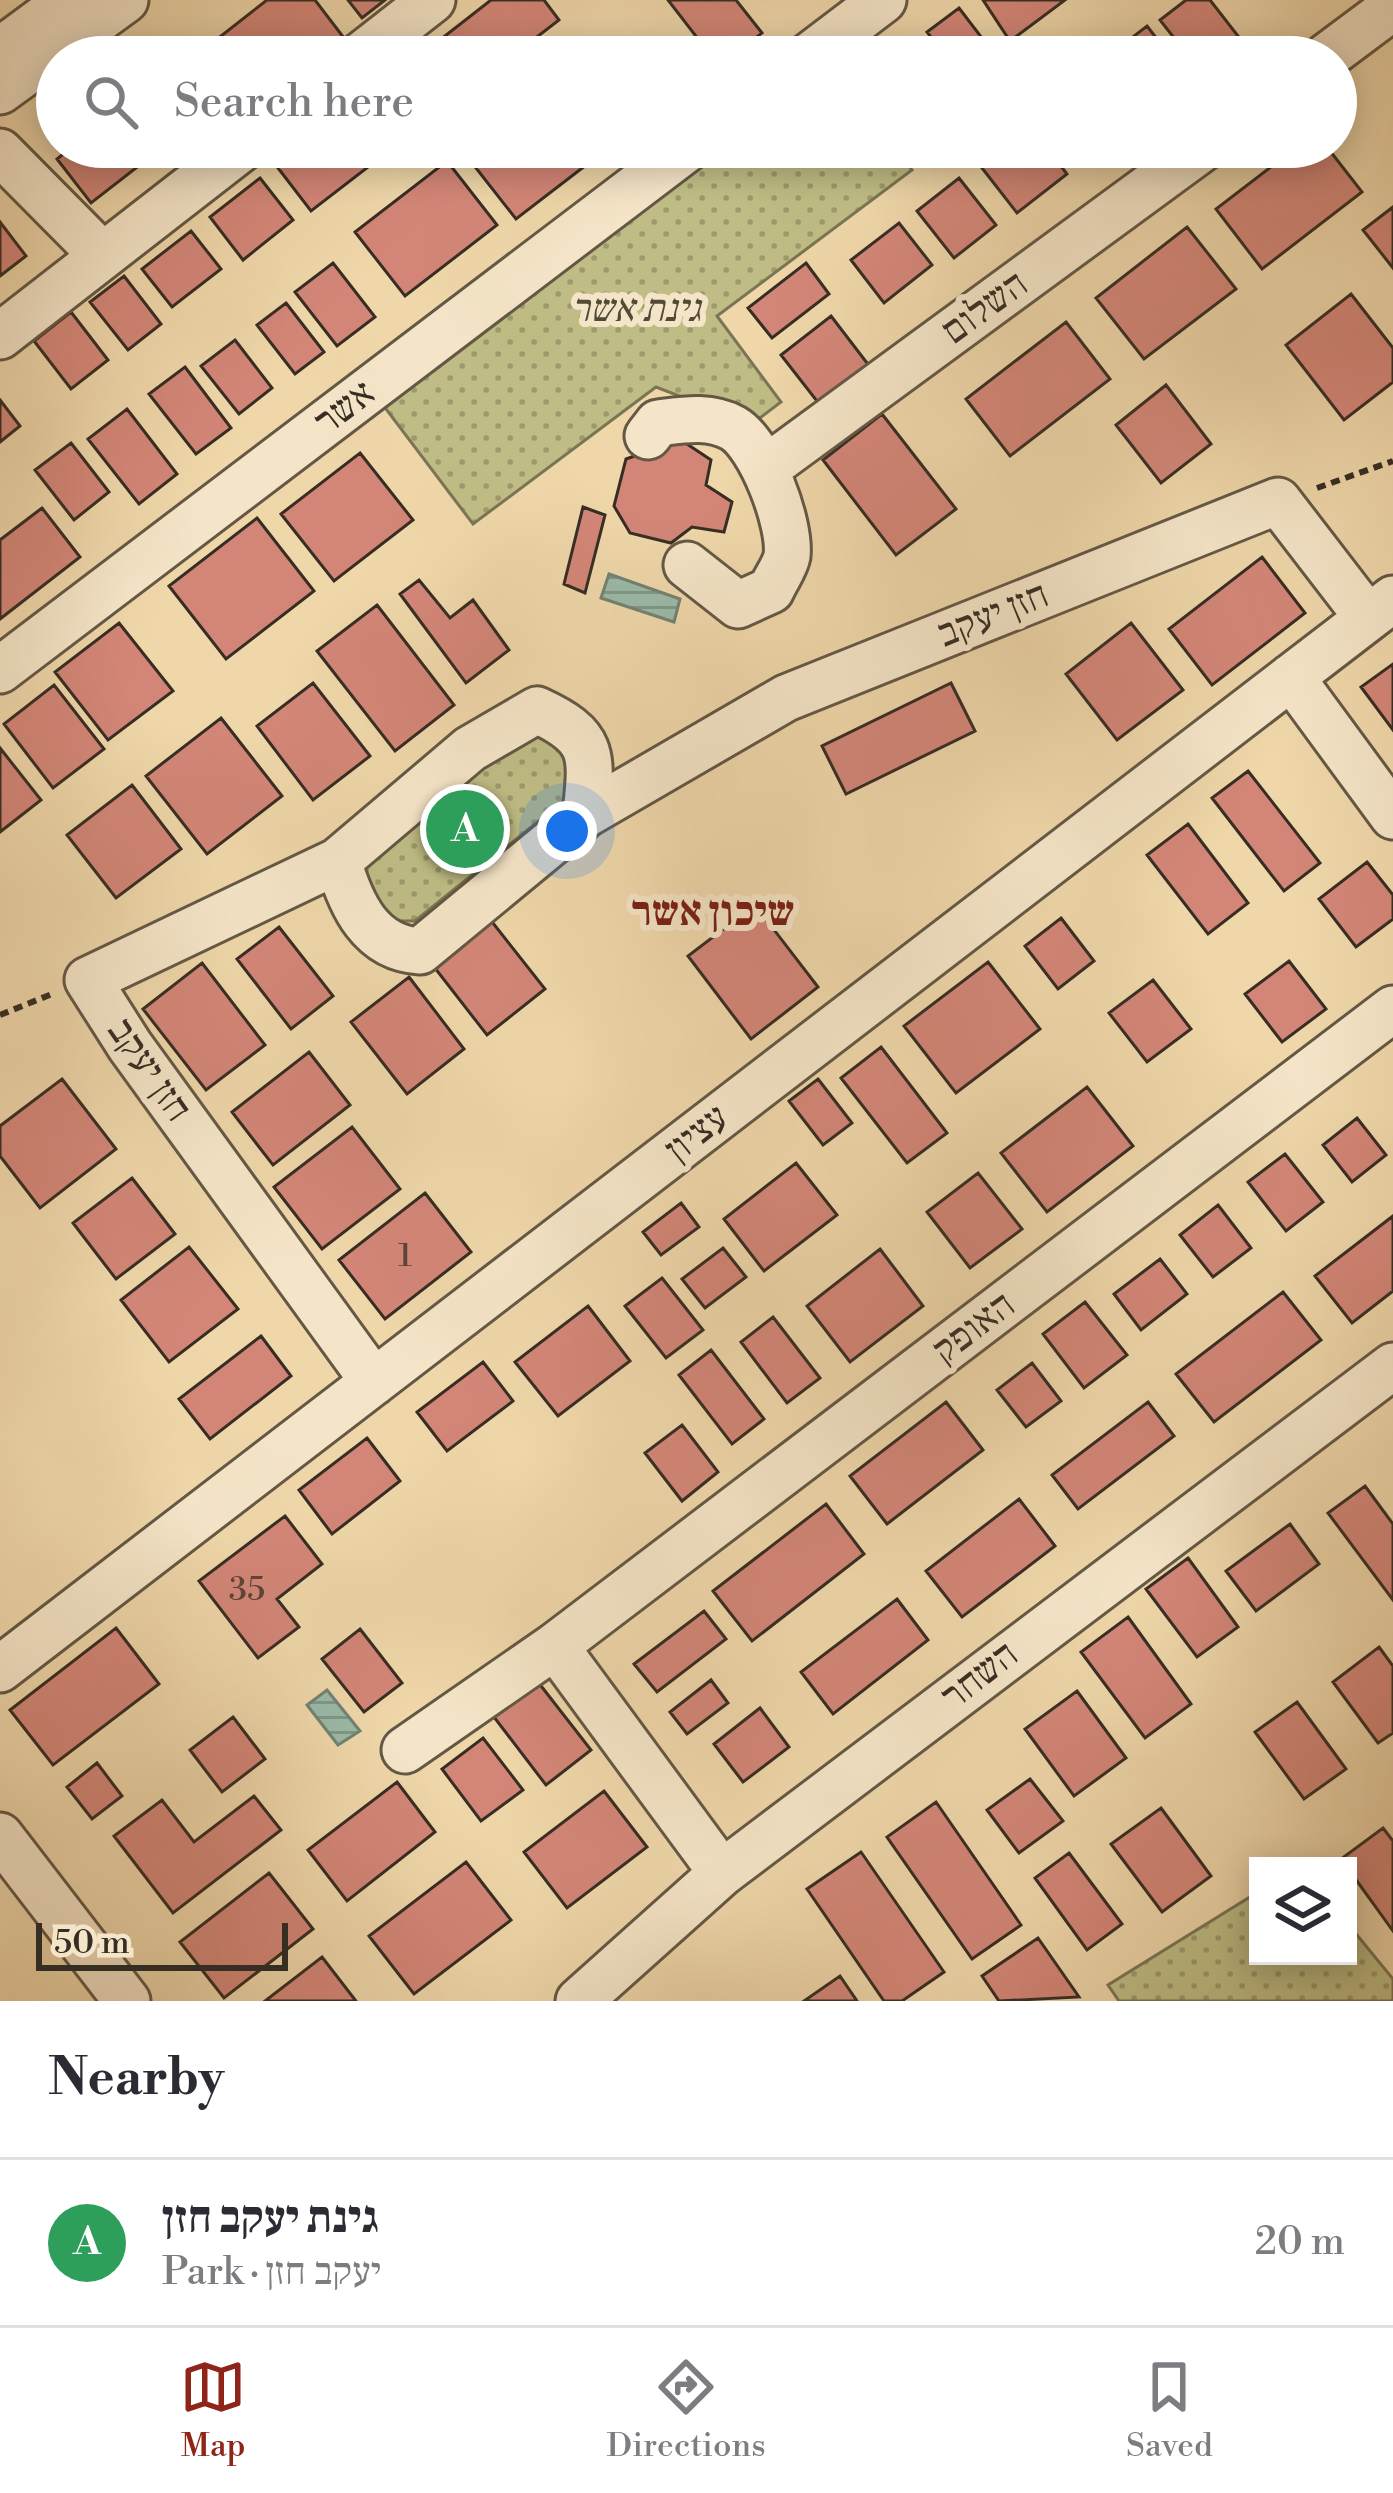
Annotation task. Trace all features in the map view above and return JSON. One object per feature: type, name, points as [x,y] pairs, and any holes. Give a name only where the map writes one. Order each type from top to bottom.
[{"type":"street","points":[[0,51],[69,0]]},
{"type":"street","points":[[76,36],[125,0]]},
{"type":"street","points":[[386,36],[432,0]]},
{"type":"street","points":[[836,36],[883,0]]},
{"type":"street","points":[[0,92],[36,66]]},
{"type":"street","points":[[0,152],[103,256]]},
{"type":"street","points":[[0,336],[216,168]]},
{"type":"street","name":"אשר","points":[[0,670],[661,168]]},
{"type":"street","name":"השלום","points":[[765,470],[1175,168]]},
{"type":"street","points":[[648,436],[658,423],[697,418],[735,429],[765,470],[781,512],[787,556],[771,590],[738,605],[687,566]]},
{"type":"street","points":[[1278,501],[1381,609]]},
{"type":"street","name":"חזן יעקב","points":[[338,861],[348,896],[367,925],[393,949],[420,951],[586,814],[786,698],[1278,501]]},
{"type":"street","name":"עציון","points":[[0,1669],[1381,609]]},
{"type":"street","points":[[1291,677],[1393,816]]},
{"type":"street","name":"חזן יעקב","points":[[374,1382],[130,1046],[88,980],[338,861],[470,748],[537,710],[572,726],[592,756],[586,814]]},
{"type":"street","name":"האופק","points":[[405,1750],[555,1646],[1393,1009]]},
{"type":"street","name":"השחר","points":[[579,2001],[722,1873],[1393,1366]]},
{"type":"street","points":[[555,1646],[722,1873]]},
{"type":"street","points":[[0,1836],[128,2001]]},
{"type":"path","points":[[1278,501],[1393,461]]},
{"type":"path","points":[[0,1015],[88,980]]},
{"type":"green space","name":"גינת אשר","points":[[691,168],[912,170],[717,316],[781,402],[752,424],[656,387],[473,524],[380,401]]},
{"type":"green space","points":[[548,734],[576,764],[562,802],[415,921],[385,921],[355,888],[369,854],[495,749]]},
{"type":"green space","points":[[1249,1898],[1249,1965],[1357,1965],[1357,1935],[1393,1979],[1393,2001],[1119,2001],[1108,1985]]},
{"type":"shaded area","points":[[609,574],[680,599],[674,622],[601,598]]},
{"type":"shaded area","points":[[327,1690],[360,1731],[338,1745],[307,1705]]},
{"type":"building","points":[[267,0],[315,0],[342,36],[221,36]]},
{"type":"building","points":[[348,0],[385,0],[362,18]]},
{"type":"building","points":[[491,0],[544,0],[559,20],[538,36],[445,36]]},
{"type":"building","points":[[668,0],[736,0],[762,33],[758,36],[696,36]]},
{"type":"building","points":[[983,0],[1065,0],[1017,36],[1007,36]]},
{"type":"building","points":[[1186,0],[1210,0],[1238,36],[1173,36],[1160,20]]},
{"type":"building","points":[[959,8],[980,36],[930,36],[927,32]]},
{"type":"building","points":[[1147,26],[1155,36],[1134,36]]},
{"type":"building","points":[[64,168],[136,168],[91,203]]},
{"type":"building","points":[[278,168],[367,168],[311,211]]},
{"type":"building","points":[[438,168],[452,168],[497,225],[405,296],[355,232]]},
{"type":"building","points":[[476,168],[582,168],[516,219]]},
{"type":"building","points":[[982,168],[1062,168],[1067,174],[1017,213]]},
{"type":"building","points":[[1270,168],[1343,168],[1362,192],[1262,269],[1216,209]]},
{"type":"building","points":[[260,178],[293,220],[243,260],[210,217]]},
{"type":"building","points":[[959,178],[996,225],[954,258],[917,211]]},
{"type":"building","points":[[1393,207],[1393,268],[1363,230]]},
{"type":"building","points":[[0,222],[26,256],[0,276]]},
{"type":"building","points":[[899,223],[932,265],[884,303],[851,260]]},
{"type":"building","points":[[1187,227],[1236,289],[1144,359],[1096,298]]},
{"type":"building","points":[[191,231],[221,269],[172,307],[142,269]]},
{"type":"building","points":[[333,263],[375,317],[337,346],[295,292]]},
{"type":"building","points":[[806,263],[829,294],[772,338],[748,308]]},
{"type":"building","points":[[124,276],[161,324],[128,350],[90,302]]},
{"type":"building","points":[[1351,294],[1393,348],[1393,382],[1344,420],[1286,345]]},
{"type":"building","points":[[286,303],[324,352],[295,374],[257,325]]},
{"type":"building","points":[[71,312],[108,360],[71,389],[34,341]]},
{"type":"building","points":[[831,316],[877,376],[827,414],[781,355]]},
{"type":"building","points":[[1066,322],[1110,379],[1010,456],[966,399]]},
{"type":"building","points":[[235,340],[272,388],[239,414],[201,366]]},
{"type":"building","points":[[185,367],[231,428],[196,454],[149,394]]},
{"type":"building","points":[[1166,385],[1211,444],[1161,483],[1116,425]]},
{"type":"building","points":[[0,400],[20,426],[0,442]]},
{"type":"building","points":[[127,409],[177,474],[139,504],[88,439]]},
{"type":"building","points":[[882,414],[956,509],[896,555],[823,460]]},
{"type":"building","points":[[681,440],[711,460],[706,485],[732,502],[724,532],[692,527],[671,543],[630,533],[614,506],[626,459]]},
{"type":"building","points":[[71,443],[109,492],[74,520],[35,470]]},
{"type":"building","points":[[360,453],[413,520],[334,581],[281,514]]},
{"type":"building","points":[[583,507],[605,515],[585,593],[564,584]]},
{"type":"building","points":[[42,508],[80,557],[0,619],[0,540]]},
{"type":"building","points":[[257,518],[314,591],[226,659],[169,586]]},
{"type":"building","points":[[1262,557],[1305,613],[1212,685],[1169,629]]},
{"type":"building","points":[[419,580],[450,618],[473,600],[509,650],[466,683],[400,594]]},
{"type":"building","points":[[377,605],[454,705],[395,751],[317,651]]},
{"type":"building","points":[[119,623],[173,691],[108,740],[55,672]]},
{"type":"building","points":[[1131,623],[1183,690],[1117,740],[1066,674]]},
{"type":"building","points":[[1393,664],[1393,730],[1361,687]]},
{"type":"building","points":[[313,683],[370,756],[313,800],[257,726]]},
{"type":"building","points":[[951,683],[975,731],[846,794],[822,746]]},
{"type":"building","points":[[54,685],[104,749],[53,788],[4,724]]},
{"type":"building","points":[[221,718],[282,796],[207,854],[146,776]]},
{"type":"building","points":[[0,748],[41,800],[0,832]]},
{"type":"building","points":[[1248,771],[1320,863],[1284,891],[1212,798]]},
{"type":"building","points":[[132,785],[181,849],[116,898],[67,835]]},
{"type":"building","points":[[1188,824],[1248,903],[1208,934],[1147,855]]},
{"type":"building","points":[[1367,862],[1393,895],[1393,919],[1356,947],[1319,899]]},
{"type":"building","points":[[755,905],[818,987],[751,1039],[688,956]]},
{"type":"building","points":[[489,918],[545,989],[487,1035],[431,963]]},
{"type":"building","points":[[1061,918],[1094,961],[1058,989],[1025,946]]},
{"type":"building","points":[[279,927],[333,996],[291,1029],[237,959]]},
{"type":"building","points":[[1289,961],[1326,1009],[1282,1042],[1245,994]]},
{"type":"building","points":[[988,962],[1040,1029],[956,1093],[904,1026]]},
{"type":"building","points":[[202,963],[265,1045],[206,1090],[143,1009]]},
{"type":"building","points":[[409,977],[464,1049],[407,1094],[351,1022]]},
{"type":"building","points":[[1153,980],[1191,1029],[1147,1062],[1109,1013]]},
{"type":"building","points":[[881,1047],[947,1133],[907,1163],[841,1078]]},
{"type":"building","points":[[309,1052],[350,1105],[273,1165],[232,1112]]},
{"type":"building","points":[[62,1079],[116,1149],[40,1208],[0,1156],[0,1126]]},
{"type":"building","points":[[818,1079],[852,1123],[823,1145],[789,1101]]},
{"type":"building","points":[[1087,1087],[1133,1146],[1047,1212],[1001,1153]]},
{"type":"building","points":[[1357,1118],[1386,1155],[1352,1182],[1323,1145]]},
{"type":"building","points":[[352,1127],[400,1189],[322,1249],[274,1187]]},
{"type":"building","points":[[1285,1154],[1323,1202],[1286,1231],[1248,1182]]},
{"type":"building","points":[[796,1163],[837,1215],[764,1271],[724,1219]]},
{"type":"building","points":[[978,1173],[1022,1229],[970,1268],[927,1212]]},
{"type":"building","points":[[132,1178],[175,1234],[116,1279],[73,1223]]},
{"type":"building","points":[[425,1193],[471,1252],[385,1319],[339,1260]]},
{"type":"building","points":[[681,1203],[699,1227],[661,1255],[643,1232]]},
{"type":"building","points":[[1218,1205],[1251,1248],[1213,1277],[1180,1235]]},
{"type":"building","points":[[1393,1216],[1393,1291],[1352,1323],[1315,1276]]},
{"type":"building","points":[[189,1247],[238,1309],[169,1362],[121,1300]]},
{"type":"building","points":[[723,1248],[746,1277],[705,1308],[682,1279]]},
{"type":"building","points":[[880,1249],[923,1306],[850,1362],[807,1306]]},
{"type":"building","points":[[1160,1259],[1187,1294],[1141,1330],[1114,1294]]},
{"type":"building","points":[[662,1278],[703,1330],[666,1358],[625,1306]]},
{"type":"building","points":[[1283,1292],[1321,1340],[1214,1422],[1176,1374]]},
{"type":"building","points":[[1085,1302],[1127,1355],[1084,1388],[1043,1334]]},
{"type":"building","points":[[588,1306],[630,1361],[558,1416],[515,1362]]},
{"type":"building","points":[[773,1317],[820,1378],[787,1403],[741,1342]]},
{"type":"building","points":[[261,1336],[291,1376],[210,1439],[179,1399]]},
{"type":"building","points":[[711,1350],[764,1419],[732,1444],[679,1375]]},
{"type":"building","points":[[483,1362],[513,1401],[447,1451],[417,1412]]},
{"type":"building","points":[[1032,1363],[1061,1401],[1026,1427],[997,1390]]},
{"type":"building","points":[[946,1402],[983,1450],[887,1524],[850,1476]]},
{"type":"building","points":[[1148,1402],[1174,1436],[1078,1509],[1052,1475]]},
{"type":"building","points":[[682,1425],[718,1472],[682,1501],[645,1453]]},
{"type":"building","points":[[367,1438],[400,1481],[332,1534],[299,1490]]},
{"type":"building","points":[[1365,1486],[1393,1524],[1393,1600],[1328,1513]]},
{"type":"building","points":[[1019,1499],[1055,1546],[962,1617],[926,1571]]},
{"type":"building","points":[[826,1504],[864,1554],[752,1641],[713,1591]]},
{"type":"building","points":[[285,1516],[322,1564],[277,1599],[299,1627],[258,1658],[199,1581]]},
{"type":"building","points":[[1290,1524],[1319,1564],[1256,1611],[1226,1571]]},
{"type":"building","points":[[1188,1558],[1238,1627],[1197,1657],[1146,1589]]},
{"type":"building","points":[[897,1599],[928,1640],[833,1714],[801,1672]]},
{"type":"building","points":[[704,1611],[726,1639],[657,1692],[634,1664]]},
{"type":"building","points":[[1128,1617],[1191,1704],[1145,1738],[1081,1652]]},
{"type":"building","points":[[116,1628],[159,1684],[53,1765],[10,1710]]},
{"type":"building","points":[[360,1629],[402,1683],[364,1712],[322,1659]]},
{"type":"building","points":[[1379,1647],[1393,1666],[1393,1733],[1378,1743],[1333,1682]]},
{"type":"building","points":[[711,1680],[728,1703],[687,1734],[670,1712]]},
{"type":"building","points":[[538,1682],[591,1750],[546,1785],[494,1717]]},
{"type":"building","points":[[1077,1691],[1126,1758],[1074,1796],[1025,1729]]},
{"type":"building","points":[[1297,1702],[1346,1769],[1304,1799],[1255,1732]]},
{"type":"building","points":[[760,1708],[789,1747],[743,1782],[714,1744]]},
{"type":"building","points":[[233,1717],[265,1759],[222,1792],[190,1750]]},
{"type":"building","points":[[483,1738],[523,1790],[481,1821],[442,1769]]},
{"type":"building","points":[[97,1763],[122,1796],[92,1819],[67,1787]]},
{"type":"building","points":[[1030,1779],[1063,1821],[1019,1853],[987,1810]]},
{"type":"building","points":[[397,1782],[435,1832],[347,1901],[308,1850]]},
{"type":"building","points":[[604,1791],[647,1847],[567,1908],[524,1852]]},
{"type":"building","points":[[254,1796],[281,1830],[173,1913],[114,1836],[162,1800],[194,1842]]},
{"type":"building","points":[[936,1802],[1021,1925],[972,1959],[887,1837]]},
{"type":"building","points":[[1161,1808],[1211,1876],[1162,1912],[1111,1844]]},
{"type":"building","points":[[1383,1828],[1393,1841],[1393,1931],[1357,1881],[1357,1857],[1344,1857]]},
{"type":"building","points":[[861,1852],[944,1972],[902,2001],[884,2001],[807,1889]]},
{"type":"building","points":[[1069,1853],[1122,1924],[1087,1950],[1035,1878]]},
{"type":"building","points":[[466,1862],[511,1920],[414,1994],[369,1936]]},
{"type":"building","points":[[269,1873],[313,1929],[224,1998],[180,1942]]},
{"type":"building","points":[[1038,1938],[1079,1997],[999,2001],[982,1976]]},
{"type":"building","points":[[322,1957],[356,2001],[265,2001]]},
{"type":"building","points":[[840,1976],[857,2001],[804,2001]]},
{"type":"place","name":"גינת יעקב חזן","points":[[465,829]]},
{"type":"district","name":"שיכון אשר","points":[[713,912]]}]
